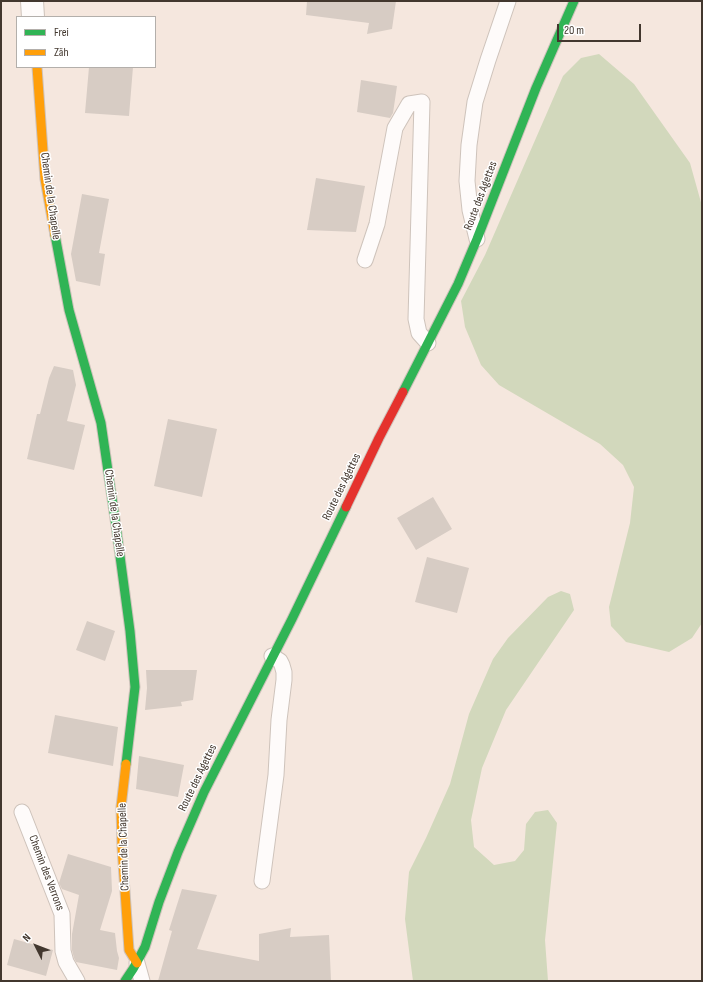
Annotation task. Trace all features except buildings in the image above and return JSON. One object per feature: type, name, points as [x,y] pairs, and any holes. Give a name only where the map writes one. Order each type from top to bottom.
[{"type":"street","points":[[32,1],[34,16]]},
{"type":"street","name":"Route des Agettes","points":[[125,981],[137,963],[145,947],[159,902],[189,825],[204,792],[292,619],[379,438],[458,284],[536,88],[574,1]]},
{"type":"street","name":"Chemin de la Chapelle","points":[[37,68],[46,179],[69,310],[101,423],[130,631],[135,687],[122,807],[122,839],[129,950],[137,963]]},
{"type":"lane","points":[[477,239],[470,210],[467,181],[469,145],[475,102],[508,1]]},
{"type":"lane","points":[[365,260],[377,224],[395,128],[409,104],[422,102],[416,319],[419,333],[428,342]]},
{"type":"lane","points":[[262,882],[275,782],[279,720],[284,680],[284,672],[280,661],[272,656]]},
{"type":"lane","name":"Chemin des Verrons","points":[[22,812],[62,914],[63,951],[66,962],[77,981]]},
{"type":"lane","points":[[137,963],[142,981]]},
{"type":"green space","points":[[599,54],[634,84],[690,163],[702,206],[702,623],[692,638],[669,652],[626,642],[611,626],[609,607],[630,523],[634,487],[623,465],[600,444],[499,385],[481,365],[465,327],[461,301],[485,255],[563,76],[581,58]]},
{"type":"green space","points":[[561,591],[570,594],[574,610],[506,710],[482,768],[471,820],[474,847],[494,865],[515,861],[524,850],[526,824],[535,812],[548,810],[557,823],[545,940],[548,981],[413,981],[405,919],[409,872],[450,784],[469,714],[493,659],[508,638],[548,597]]},
{"type":"traffic: fast","points":[[403,392],[458,284],[536,88],[574,1]]},
{"type":"traffic: fast","points":[[55,235],[69,310],[101,423],[116,526],[130,631],[135,687],[126,764]]},
{"type":"traffic: fast","points":[[125,981],[145,947],[159,902],[178,852],[204,792],[292,619],[346,507]]},
{"type":"traffic: slow","points":[[37,68],[45,179],[55,235]]},
{"type":"traffic: slow","points":[[126,764],[121,807],[122,847],[129,950],[137,963]]},
{"type":"traffic: jam","points":[[346,507],[403,392]]}]
